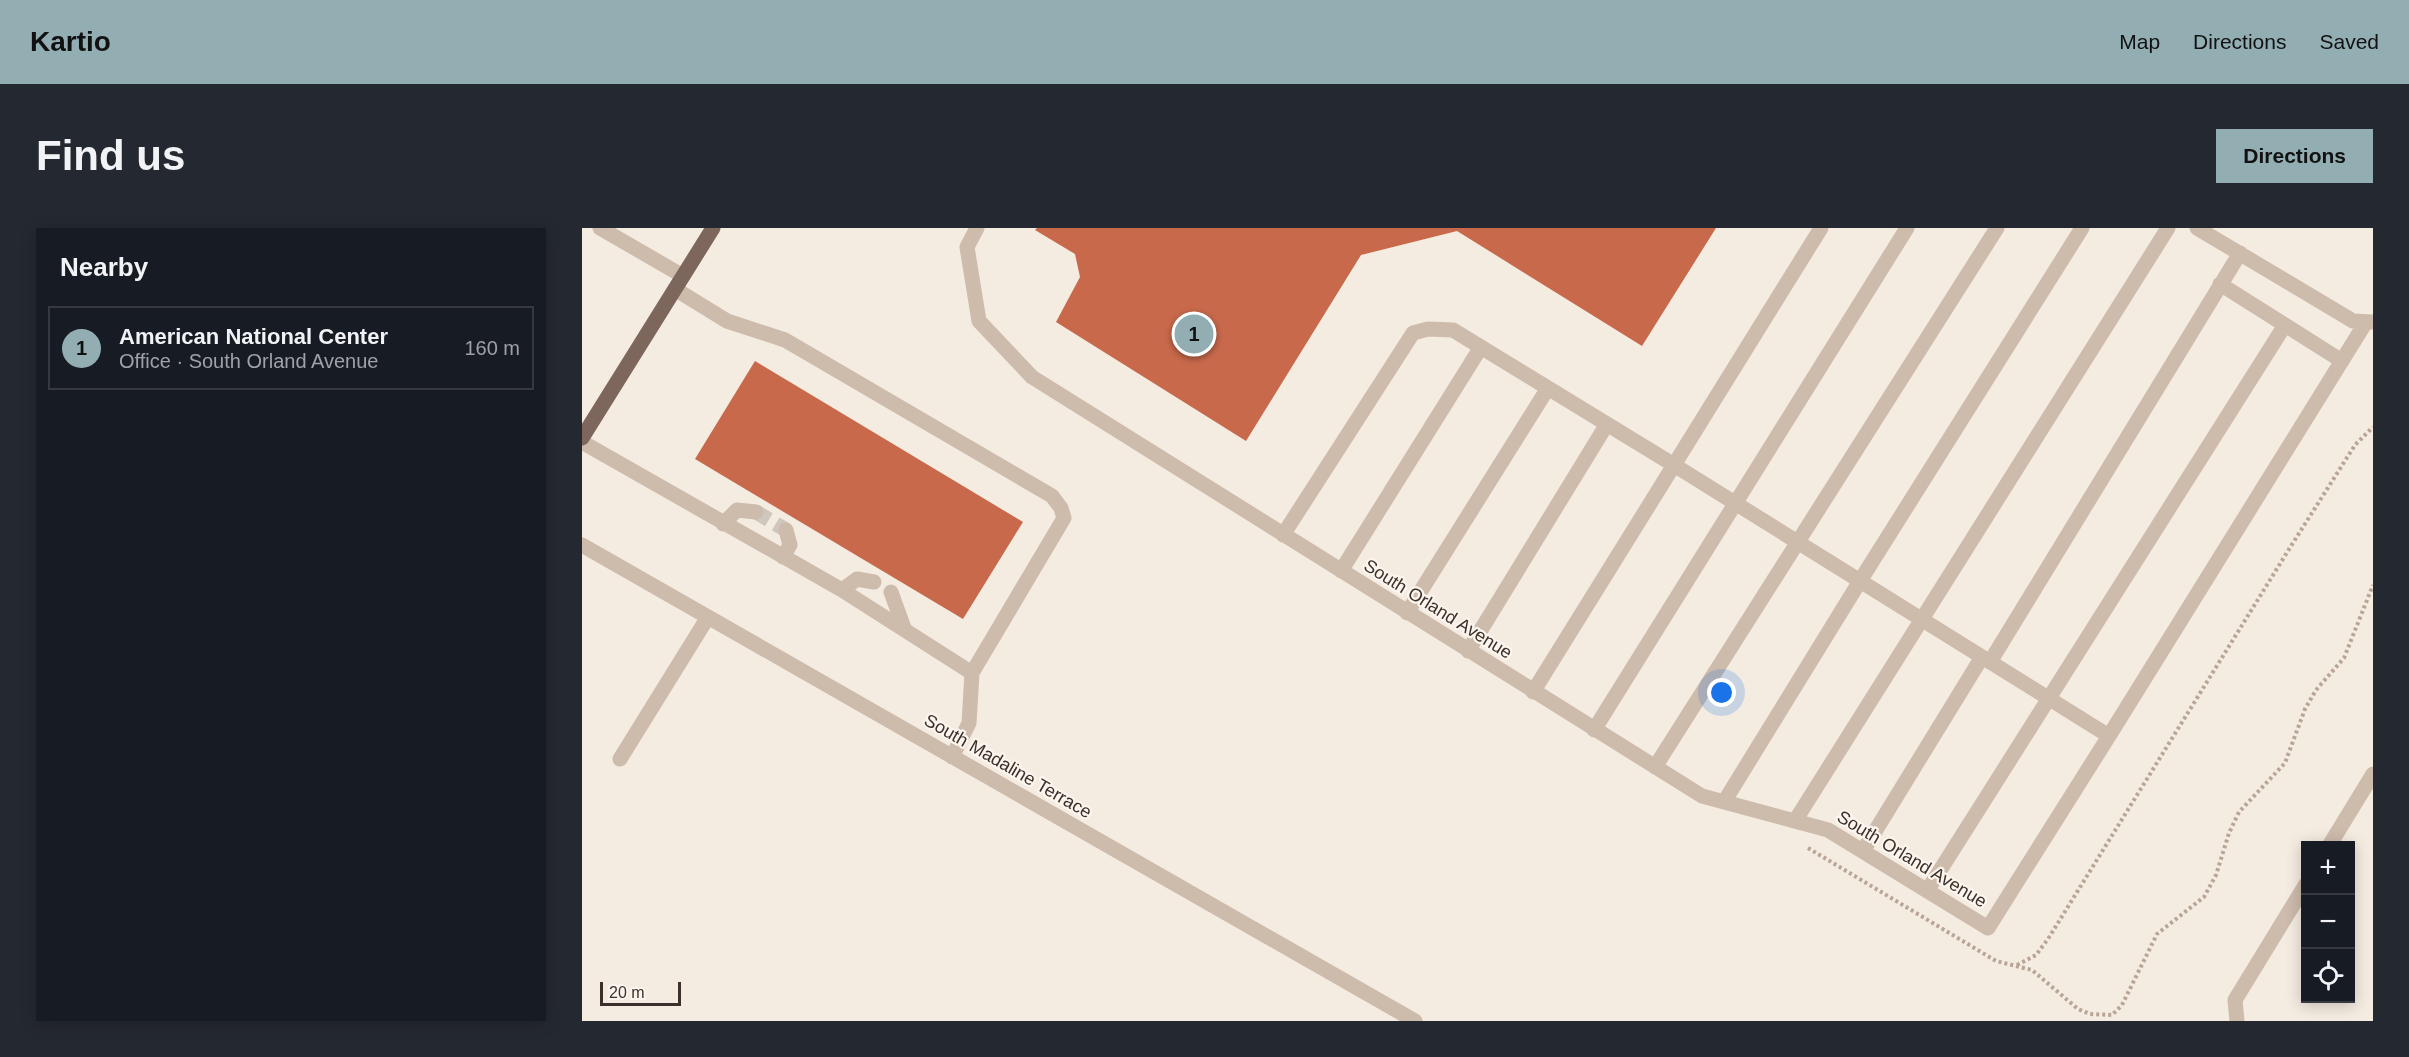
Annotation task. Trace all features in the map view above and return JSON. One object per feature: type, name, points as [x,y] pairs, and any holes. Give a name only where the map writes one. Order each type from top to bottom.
[{"type":"main road","points":[[582,440],[713,228]]},
{"type":"street","points":[[600,228],[679,282],[727,321],[785,340],[1052,496],[1061,508],[1064,518],[972,673],[969,723],[952,757]]},
{"type":"street","name":"South Orland Avenue","points":[[977,228],[967,248],[979,321],[1032,377],[1702,796],[1828,830],[1988,928],[2109,736]]},
{"type":"street","points":[[1533,692],[1821,228]]},
{"type":"street","points":[[1594,730],[1907,228]]},
{"type":"street","points":[[1655,767],[1997,228]]},
{"type":"street","points":[[1724,802],[2082,228]]},
{"type":"street","points":[[1795,821],[2169,228]]},
{"type":"street","points":[[2197,228],[2353,321],[2370,322]]},
{"type":"street","points":[[1863,851],[1986,660],[2240,253]]},
{"type":"street","points":[[2220,284],[2342,361]]},
{"type":"street","points":[[1284,535],[1413,333],[1428,329],[1453,330],[2109,736],[2342,361],[2370,322]]},
{"type":"street","points":[[1927,891],[2286,326]]},
{"type":"street","points":[[1341,572],[1481,347]]},
{"type":"street","points":[[1407,613],[1548,388]]},
{"type":"street","points":[[1468,651],[1607,424]]},
{"type":"street","points":[[582,440],[723,524],[842,590],[972,673]]},
{"type":"street","points":[[723,524],[737,510],[756,512]]},
{"type":"street","points":[[783,557],[790,545],[786,530]]},
{"type":"street","name":"South Madaline Terrace","points":[[582,545],[1415,1021]]},
{"type":"street","points":[[842,590],[857,579],[874,582]]},
{"type":"street","points":[[891,592],[904,628]]},
{"type":"street","points":[[620,759],[708,617]]},
{"type":"street","points":[[2332,841],[2373,774]]},
{"type":"street","points":[[2237,1021],[2235,1000],[2301,892]]},
{"type":"path","points":[[2373,427],[2355,445],[2297,536],[2048,939],[2036,955],[2016,965],[2032,970],[2078,1009],[2090,1014],[2112,1015],[2122,1005],[2157,934],[2204,897],[2216,875],[2229,833],[2239,812],[2285,763],[2305,710],[2316,690],[2344,658],[2373,585]]},
{"type":"building","points":[[1037,228],[1716,228],[1642,346],[1457,231],[1361,255],[1246,441],[1056,322],[1080,277],[1075,254],[1035,230]]},
{"type":"building","points":[[755,361],[1023,522],[963,619],[695,459]]},
{"type":"tunnel","points":[[756,512],[786,530]]},
{"type":"place","name":"American National Center","points":[[1194,334]]}]
